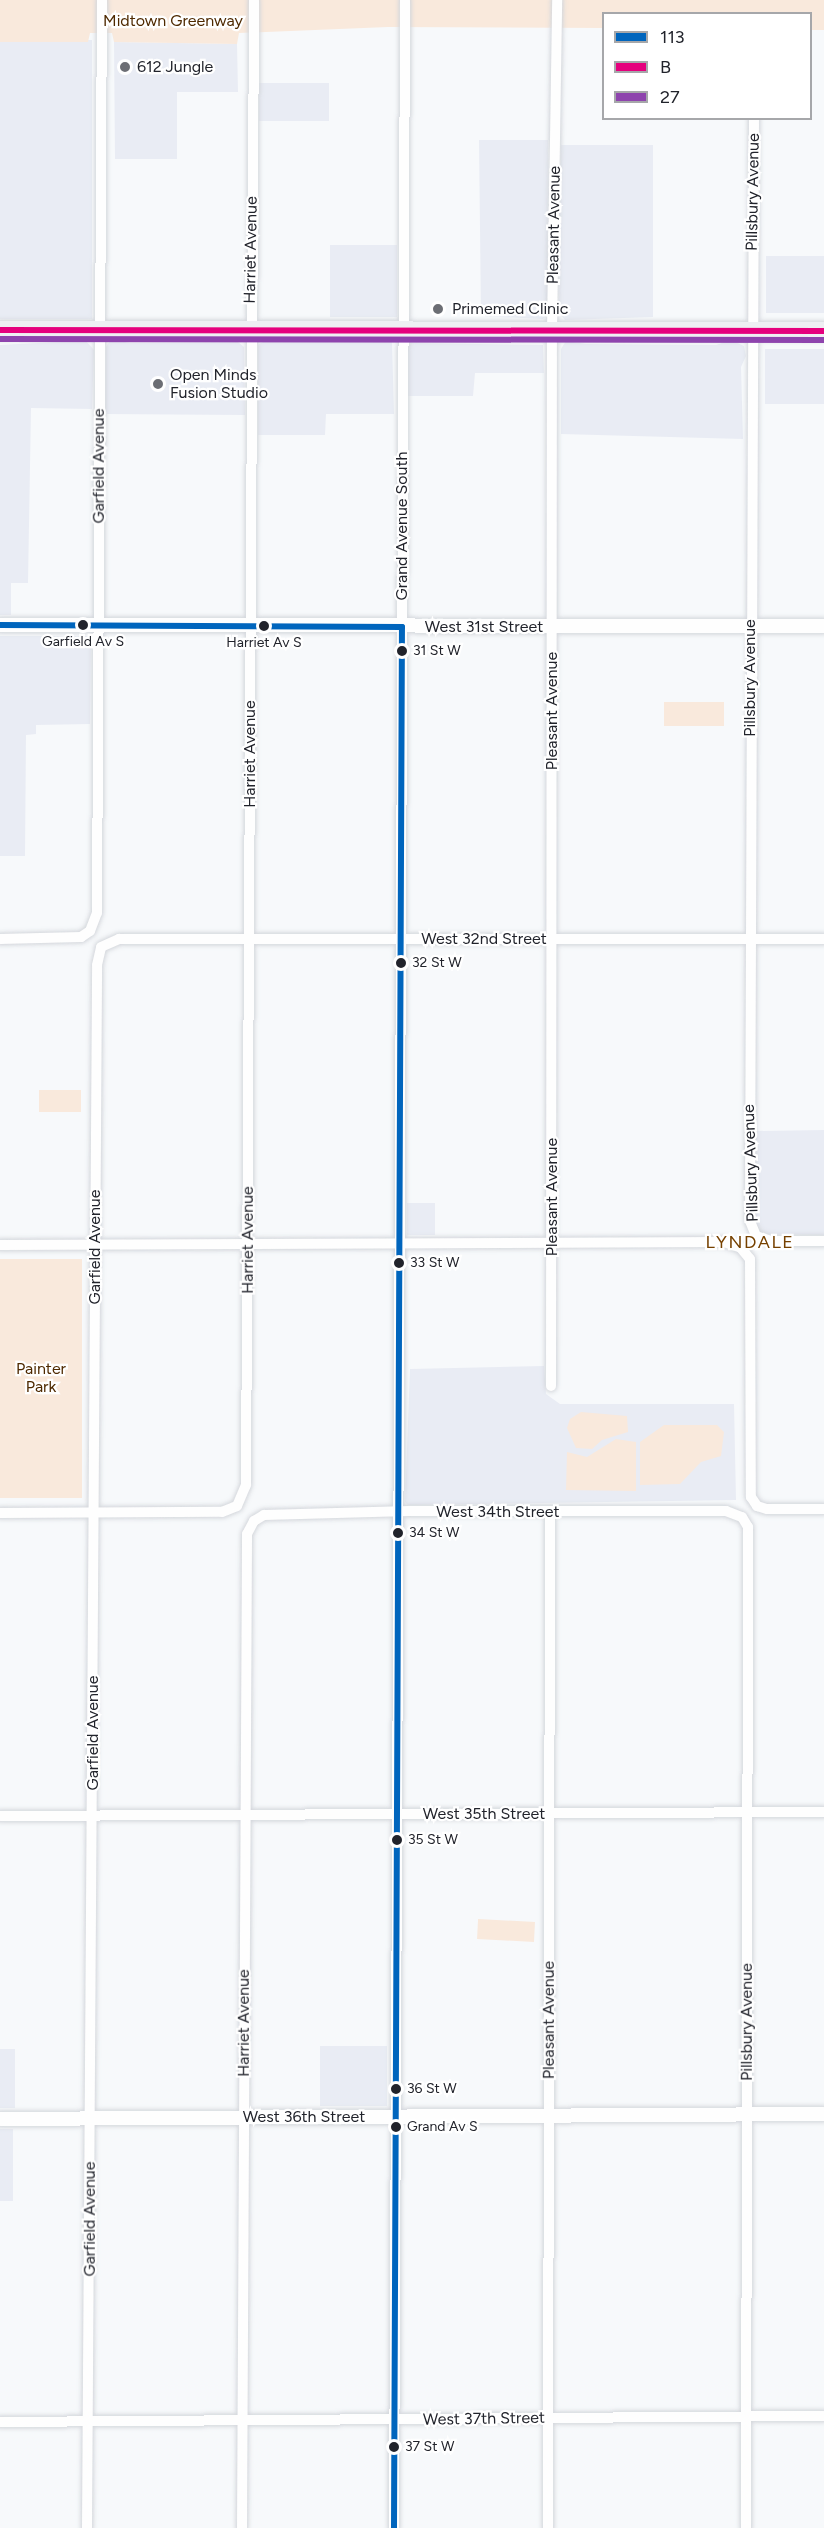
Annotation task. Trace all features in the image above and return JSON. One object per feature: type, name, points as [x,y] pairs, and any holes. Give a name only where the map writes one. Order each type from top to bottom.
[{"type":"main road","points":[[0,330],[824,331]]},
{"type":"street","name":"Garfield Avenue","points":[[0,939],[71,939],[90,931],[97,913],[102,0]]},
{"type":"street","name":"Harriet Avenue","points":[[94,1514],[222,1512],[237,1506],[246,1485],[251,627],[250,330],[254,0]]},
{"type":"street","name":"Grand Avenue South","points":[[394,2528],[395,1814],[400,1511],[402,330],[405,0]]},
{"type":"street","name":"Pleasant Avenue","points":[[551,1386],[552,330],[557,0]]},
{"type":"street","name":"Pillsbury Avenue","points":[[754,120],[750,627],[750,1221],[756,1236],[771,1241],[824,1241]]},
{"type":"street","name":"West 31st Street","points":[[0,625],[824,626]]},
{"type":"street","name":"West 32nd Street","points":[[108,941],[824,939]]},
{"type":"street","name":"Garfield Avenue","points":[[87,2528],[97,965],[101,947],[108,941]]},
{"type":"street","points":[[0,1245],[724,1242],[741,1248],[750,1259],[751,1497],[757,1506],[824,1509]]},
{"type":"street","name":"West 34th Street","points":[[254,1521],[276,1514],[400,1511],[726,1511],[742,1517]]},
{"type":"street","name":"Pleasant Avenue","points":[[548,2528],[550,1512]]},
{"type":"street","points":[[0,1513],[94,1514]]},
{"type":"street","name":"Pillsbury Avenue","points":[[742,1517],[748,1527],[746,2528]]},
{"type":"street","name":"Harriet Avenue","points":[[242,2528],[247,1534],[254,1521]]},
{"type":"street","name":"West 35th Street","points":[[0,1815],[824,1812]]},
{"type":"street","name":"West 36th Street","points":[[0,2119],[824,2114]]},
{"type":"street","name":"West 37th Street","points":[[0,2422],[824,2416]]},
{"type":"shaded area","points":[[0,40],[92,40],[92,319],[0,319]]},
{"type":"shaded area","points":[[114,42],[237,44],[238,92],[177,92],[177,159],[115,159]]},
{"type":"shaded area","points":[[259,83],[329,83],[329,121],[259,121]]},
{"type":"shaded area","points":[[479,140],[548,140],[547,315],[543,319],[481,316]]},
{"type":"shaded area","points":[[561,145],[653,145],[653,317],[565,320],[559,313]]},
{"type":"shaded area","points":[[330,245],[397,245],[397,317],[330,317]]},
{"type":"shaded area","points":[[766,256],[824,256],[824,313],[766,313]]},
{"type":"shaded area","points":[[111,339],[130,343],[238,342],[244,347],[245,415],[105,414],[106,347]]},
{"type":"shaded area","points":[[731,340],[744,346],[746,356],[741,367],[743,439],[561,434],[561,349],[566,341],[586,344],[716,345]]},
{"type":"shaded area","points":[[86,341],[94,350],[92,409],[31,408],[28,583],[11,583],[11,615],[0,615],[0,345]]},
{"type":"shaded area","points":[[264,341],[392,342],[394,414],[326,414],[325,435],[258,435],[258,345]]},
{"type":"shaded area","points":[[411,343],[543,345],[544,373],[475,373],[473,396],[408,396],[407,347]]},
{"type":"shaded area","points":[[765,349],[824,349],[824,404],[765,404]]},
{"type":"shaded area","points":[[0,636],[91,636],[90,724],[36,725],[36,734],[26,735],[25,856],[0,856]]},
{"type":"shaded area","points":[[824,1130],[824,1235],[760,1234],[756,1227],[755,1131]]},
{"type":"shaded area","points":[[407,1203],[435,1203],[435,1235],[407,1235]]},
{"type":"shaded area","points":[[544,1366],[546,1394],[560,1404],[734,1404],[736,1500],[408,1505],[405,1502],[410,1369]]},
{"type":"shaded area","points":[[320,2046],[387,2046],[387,2106],[320,2106]]},
{"type":"shaded area","points":[[0,2049],[15,2049],[15,2108],[0,2108]]},
{"type":"shaded area","points":[[0,2129],[13,2129],[13,2201],[0,2201]]},
{"type":"green space","name":"Midtown Greenway","points":[[0,0],[824,0],[824,30],[812,30],[812,12],[602,12],[602,28],[388,27],[239,33],[237,44],[114,42],[112,33],[90,33],[88,42],[0,42]]},
{"type":"green space","points":[[664,702],[724,702],[724,726],[664,726]]},
{"type":"green space","points":[[39,1090],[81,1090],[81,1112],[39,1112]]},
{"type":"green space","name":"Painter Park","points":[[0,1259],[82,1259],[82,1498],[0,1498]]},
{"type":"green space","points":[[581,1412],[627,1416],[628,1432],[602,1440],[592,1449],[576,1448],[567,1428],[570,1419]]},
{"type":"green space","points":[[664,1425],[717,1425],[724,1432],[721,1456],[701,1462],[680,1484],[640,1485],[640,1442]]},
{"type":"green space","points":[[616,1439],[636,1442],[636,1491],[566,1490],[567,1452],[587,1457]]},
{"type":"green space","points":[[478,1919],[535,1922],[534,1942],[477,1939]]},
{"type":"transit line","name":"B","points":[[0,330],[824,331]]},
{"type":"transit line","name":"27","points":[[0,339],[824,340]]},
{"type":"transit line","name":"113","points":[[0,625],[402,627]]},
{"type":"transit line","name":"113","points":[[394,2528],[402,627]]},
{"type":"place","name":"612 Jungle","points":[[125,67]]},
{"type":"place","name":"Primemed Clinic","points":[[438,309]]},
{"type":"place","name":"Open Minds Fusion Studio","points":[[158,384]]},
{"type":"place","name":"Garfield Av S","points":[[83,625]]},
{"type":"place","name":"Harriet Av S","points":[[264,626]]},
{"type":"place","name":"31 St W","points":[[402,651]]},
{"type":"place","name":"32 St W","points":[[401,963]]},
{"type":"place","name":"33 St W","points":[[399,1263]]},
{"type":"place","name":"34 St W","points":[[398,1533]]},
{"type":"place","name":"35 St W","points":[[397,1840]]},
{"type":"place","name":"36 St W","points":[[396,2089]]},
{"type":"place","name":"Grand Av S","points":[[396,2127]]},
{"type":"place","name":"37 St W","points":[[394,2447]]},
{"type":"district","name":"LYNDALE","points":[[750,1242]]}]
